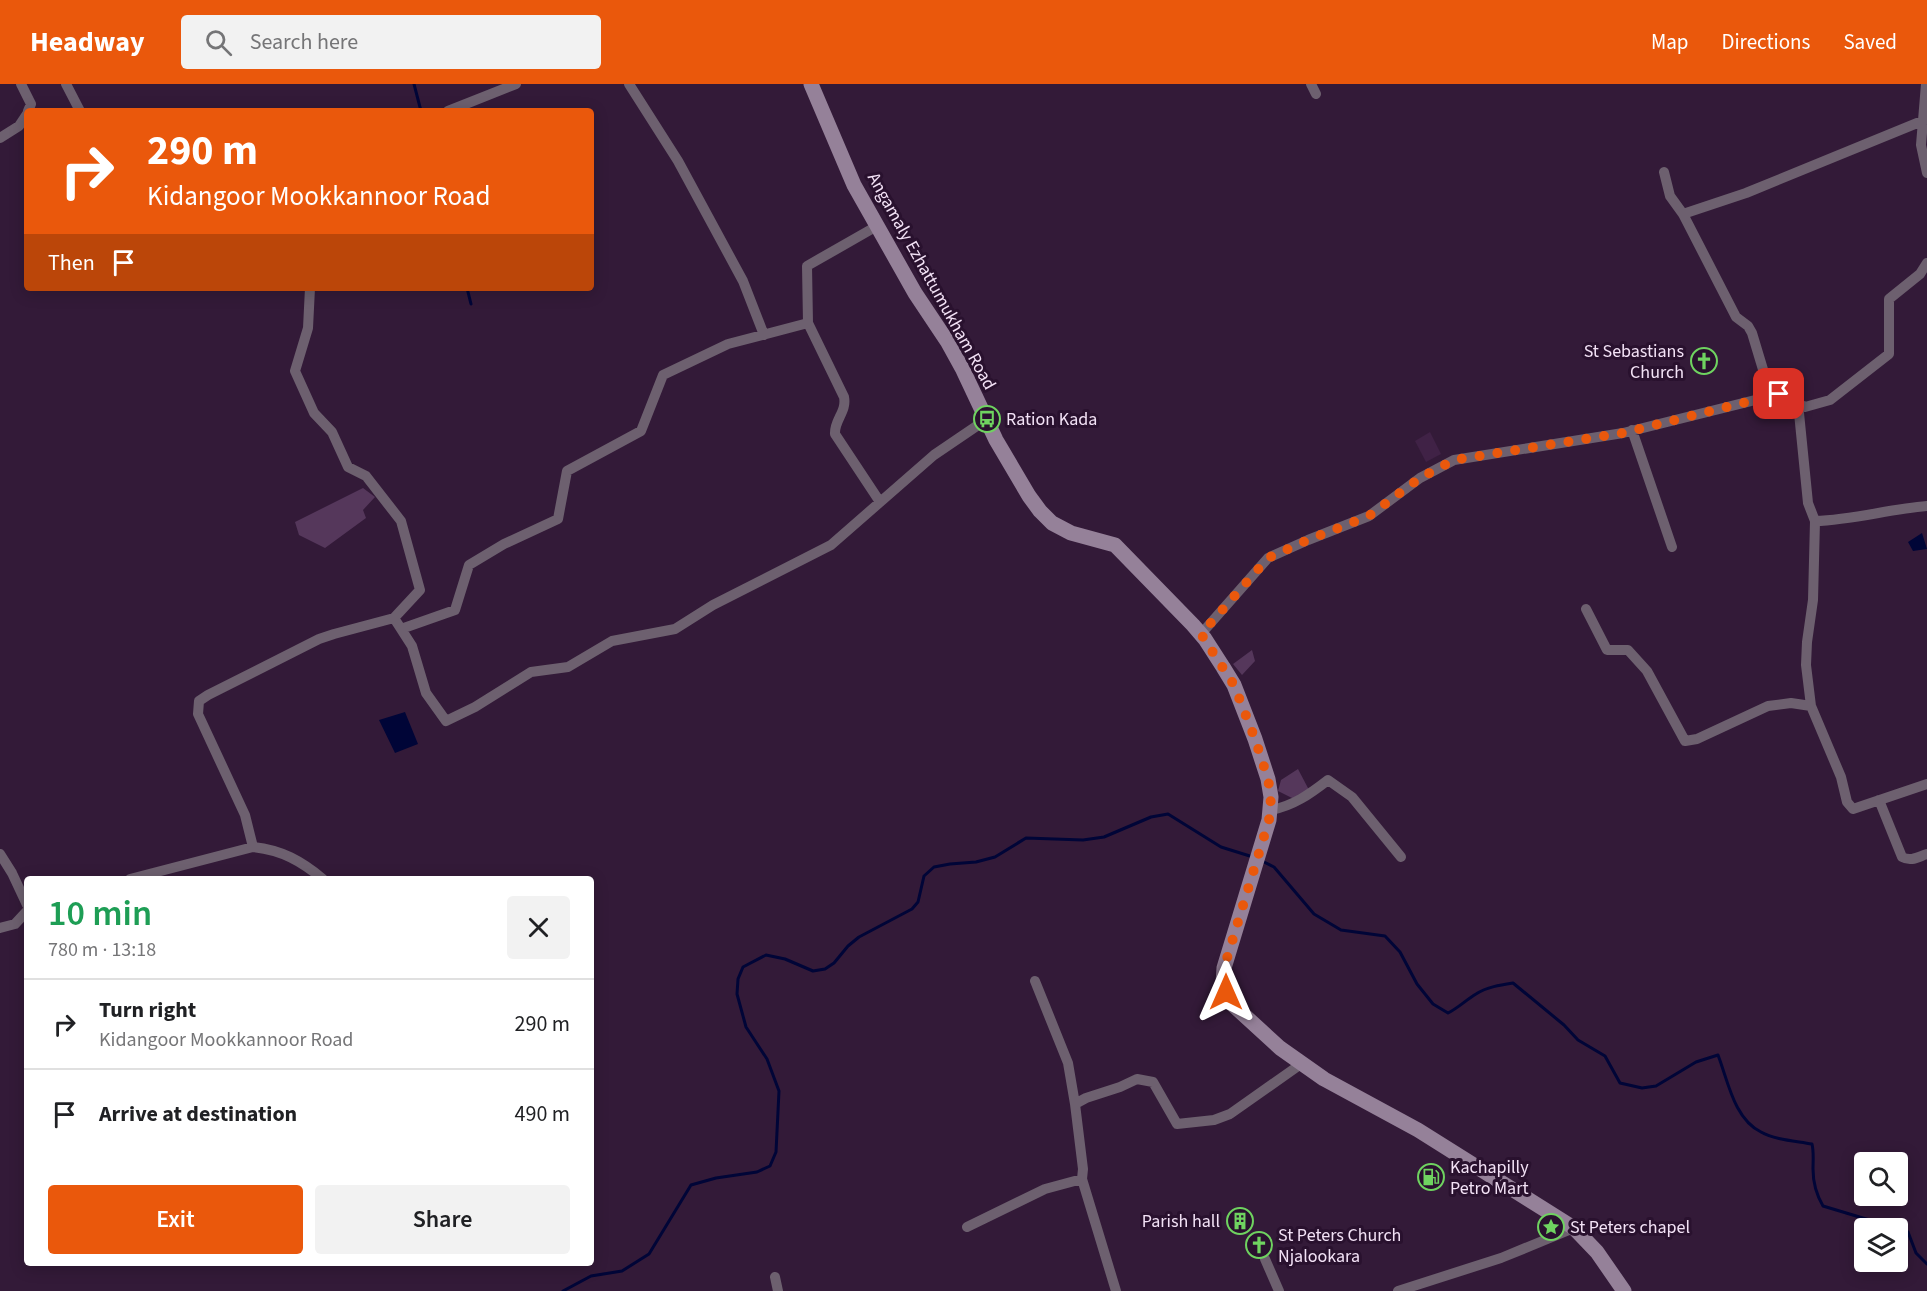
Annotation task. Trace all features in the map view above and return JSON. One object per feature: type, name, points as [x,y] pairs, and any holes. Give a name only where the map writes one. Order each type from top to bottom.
[{"type":"street","points":[[21,84],[31,104],[30,108]]},
{"type":"street","points":[[66,84],[78,108]]},
{"type":"street","points":[[456,108],[516,84]]},
{"type":"street","points":[[629,84],[678,161],[722,241],[743,281],[764,335]]},
{"type":"street","name":"Angamaly Ezhattumukham Road","points":[[811,84],[840,154],[877,226],[915,293],[947,341],[996,440],[1040,511],[1052,523],[1071,533],[1115,545],[1201,634],[1234,685],[1268,779],[1271,797],[1263,837],[1224,968],[1223,983],[1232,1004],[1258,1030],[1301,1064],[1324,1079],[1419,1130],[1574,1228],[1597,1252],[1624,1291]]},
{"type":"street","points":[[1926,84],[1921,145],[1927,173]]},
{"type":"street","points":[[0,138],[19,126],[24,118]]},
{"type":"street","points":[[1683,214],[1746,193],[1924,120]]},
{"type":"street","points":[[1664,172],[1670,196],[1683,214],[1736,317],[1748,326],[1752,333],[1771,396]]},
{"type":"street","points":[[877,226],[807,266],[808,323],[844,397],[844,409],[835,428],[835,434],[880,502]]},
{"type":"street","points":[[1201,634],[1268,558],[1369,516],[1420,478],[1454,460],[1632,430],[1779,394],[1805,406],[1830,400],[1889,354],[1889,299],[1920,274],[1927,262]]},
{"type":"street","points":[[253,847],[245,815],[198,714],[199,701],[306,645],[334,634],[394,618],[420,590],[401,520],[366,476],[348,467],[332,432],[314,413],[295,371],[308,328],[310,291]]},
{"type":"street","points":[[401,629],[455,610],[469,565],[504,544],[558,519],[567,471],[641,431],[663,375],[728,344],[808,323]]},
{"type":"street","points":[[1798,403],[1808,503],[1815,521],[1814,600],[1807,642],[1806,665],[1811,706],[1841,777],[1847,802],[1853,809],[1927,784]]},
{"type":"street","points":[[394,618],[412,646],[426,693],[446,721],[475,707],[531,672],[567,667],[612,641],[675,629],[713,605],[831,545],[934,455],[987,419]]},
{"type":"street","points":[[1632,430],[1672,547]]},
{"type":"street","points":[[1815,521],[1834,521],[1896,509],[1927,506]]},
{"type":"street","points":[[1586,609],[1607,650],[1628,650],[1647,671],[1685,741],[1696,739],[1768,706],[1791,704],[1811,706]]},
{"type":"street","points":[[1270,810],[1288,807],[1328,780],[1352,798],[1401,857]]},
{"type":"street","points":[[1879,800],[1902,857],[1907,860],[1927,854]]},
{"type":"street","points":[[142,876],[253,847],[270,849],[296,859],[319,876]]},
{"type":"street","points":[[0,854],[24,899]]},
{"type":"street","points":[[0,928],[15,924],[24,914]]},
{"type":"street","points":[[1035,981],[1068,1063],[1076,1104],[1082,1179],[1116,1291]]},
{"type":"street","points":[[1076,1104],[1137,1079],[1153,1082],[1177,1124],[1214,1120],[1230,1114],[1301,1064]]},
{"type":"street","points":[[967,1227],[1045,1189],[1082,1179]]},
{"type":"street","points":[[1398,1291],[1501,1258],[1574,1228]]},
{"type":"street","points":[[1266,1258],[1279,1291]]},
{"type":"street","points":[[775,1277],[778,1291]]},
{"type":"shaded area","points":[[1430,432],[1441,454],[1426,462],[1415,441]]},
{"type":"shaded area","points":[[363,488],[375,497],[363,510],[366,518],[325,548],[299,535],[295,522]]},
{"type":"shaded area","points":[[1922,533],[1927,549],[1913,551],[1908,542]]},
{"type":"shaded area","points":[[1252,650],[1255,661],[1242,675],[1233,664]]},
{"type":"shaded area","points":[[405,712],[418,744],[395,753],[379,720]]},
{"type":"shaded area","points":[[1298,769],[1309,790],[1294,799],[1278,791],[1281,780]]},
{"type":"waterway","points":[[414,84],[420,108]]},
{"type":"waterway","points":[[468,291],[471,304]]},
{"type":"waterway","points":[[563,1291],[591,1276],[622,1271],[649,1254],[691,1185],[716,1178],[757,1172],[770,1166],[776,1152],[779,1091],[767,1059],[746,1027],[737,994],[738,979],[743,967],[766,955],[785,959],[813,971],[825,969],[859,937],[912,909],[918,902],[924,876],[934,867],[976,862],[995,857],[1026,838],[1083,840],[1104,837],[1151,817],[1168,814],[1221,847],[1253,857]]},
{"type":"waterway","points":[[1262,861],[1274,867],[1314,914],[1341,930],[1385,936],[1400,952],[1417,984],[1433,1004],[1448,1013],[1480,992],[1513,983],[1564,1025],[1578,1040],[1605,1056],[1620,1083],[1642,1088],[1656,1086],[1696,1062],[1718,1055],[1733,1098],[1744,1118],[1761,1132],[1773,1137],[1812,1144],[1814,1184],[1823,1206],[1863,1218]]},
{"type":"waterway","points":[[1908,1232],[1916,1253],[1927,1264]]},
{"type":"place","name":"St Sebastians Church","points":[[1704,361]]},
{"type":"place","name":"Ration Kada","points":[[987,419]]},
{"type":"place","name":"Kachapilly Petro Mart","points":[[1431,1177]]},
{"type":"place","name":"Parish hall","points":[[1240,1221]]},
{"type":"place","name":"St Peters chapel","points":[[1551,1227]]},
{"type":"place","name":"St Peters Church Njalookara","points":[[1259,1245]]},
{"type":"route","points":[[1226,992],[1223,983],[1224,968],[1269,820],[1271,797],[1268,779],[1255,739],[1234,685],[1201,634],[1268,558],[1369,516],[1420,478],[1454,460],[1623,433],[1779,394]]}]
